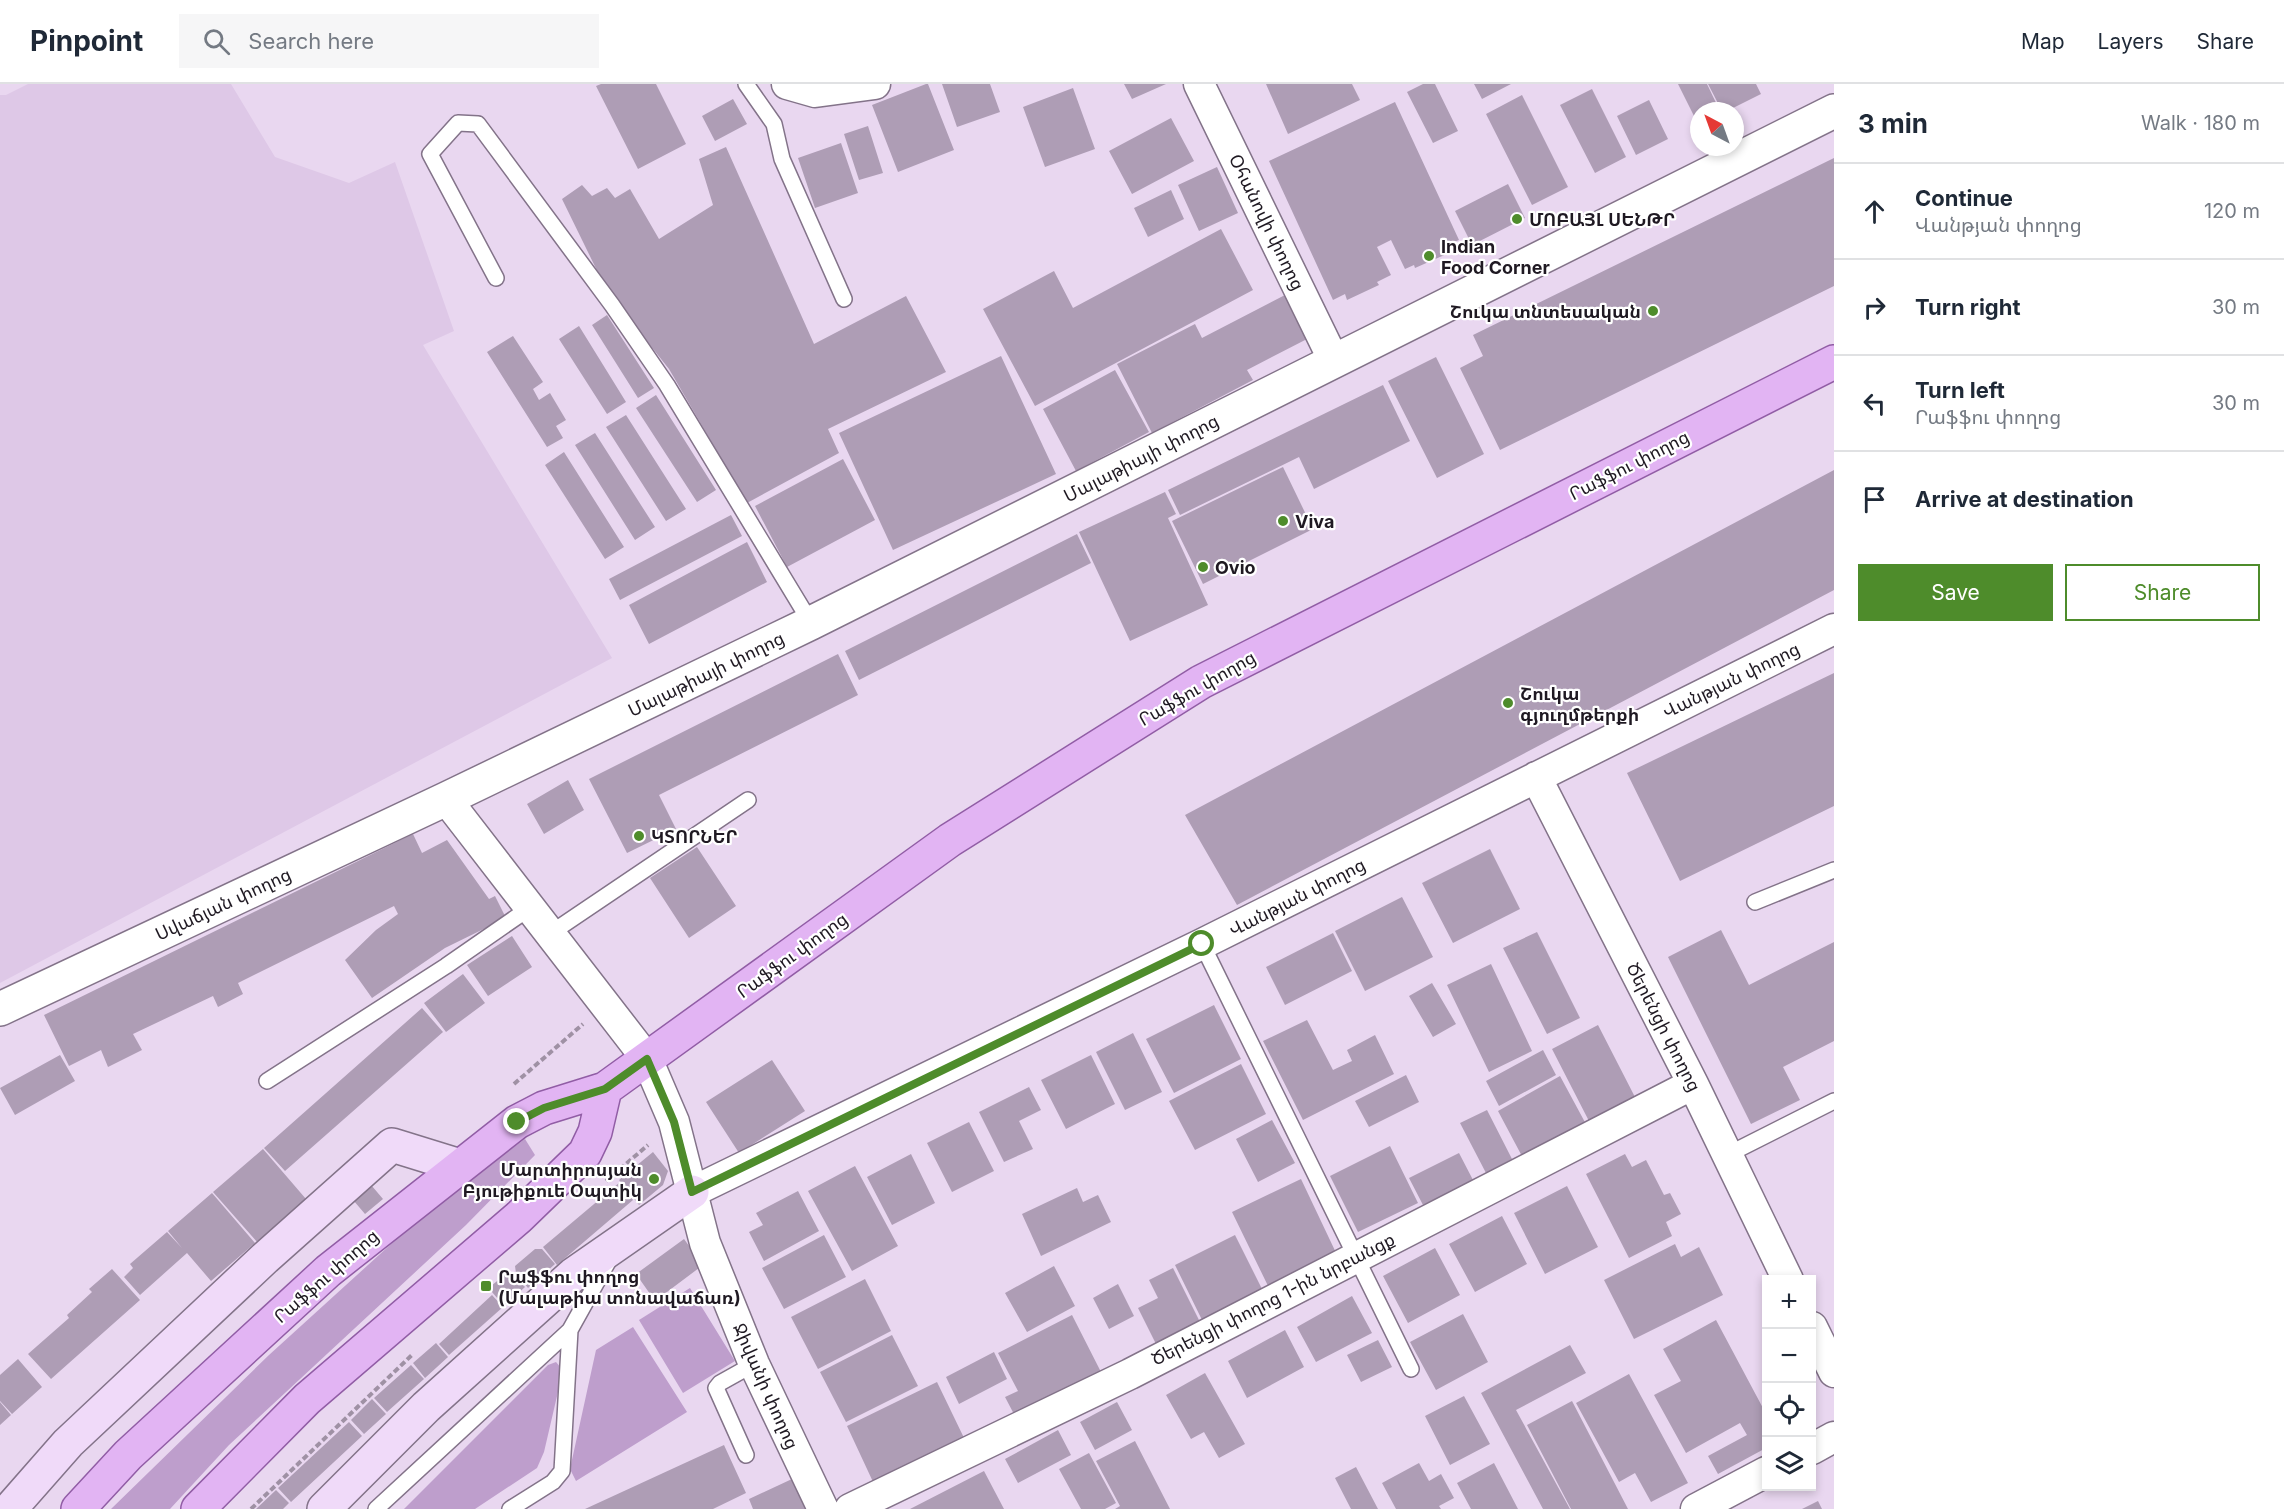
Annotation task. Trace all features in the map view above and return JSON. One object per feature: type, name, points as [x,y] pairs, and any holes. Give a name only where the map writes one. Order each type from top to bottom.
[{"type":"main road","name":"Րաֆֆու փողոց","points":[[78,1509],[128,1455],[328,1271],[517,1122],[544,1108],[605,1089],[950,840],[1202,682],[1834,362]]},
{"type":"main road","points":[[198,1509],[307,1399],[519,1217],[585,1153],[595,1132],[605,1089]]},
{"type":"main road","points":[[10,1509],[68,1443],[265,1258],[392,1145],[460,1166]]},
{"type":"main road","points":[[324,1509],[426,1407],[574,1274],[692,1192]]},
{"type":"street","points":[[787,84],[815,93],[875,84]]},
{"type":"street","name":"Օհանովի փողոց","points":[[1199,84],[1334,361]]},
{"type":"street","name":"Մալաթիայի փողոց","points":[[446,799],[811,623],[1834,111]]},
{"type":"street","name":"Վանթյան փողոց","points":[[692,1192],[1202,944],[1834,629]]},
{"type":"street","name":"Ծերենցի փողոց","points":[[1536,777],[1693,1084],[1786,1275]]},
{"type":"street","name":"Ջիվանի փողոց","points":[[446,799],[606,1003],[647,1059],[674,1122],[705,1243],[754,1364],[823,1509]]},
{"type":"street","name":"Սվաճյան փողոց","points":[[0,1009],[446,799]]},
{"type":"street","name":"Ծերենցի փողոց 1-ին նրբանցք","points":[[850,1509],[1130,1374],[1356,1255],[1693,1084]]},
{"type":"street","points":[[1813,1329],[1834,1372]]},
{"type":"street","points":[[1816,1447],[1834,1437]]},
{"type":"street","points":[[1696,1509],[1762,1475]]},
{"type":"lane","points":[[746,84],[774,124],[782,159],[844,299]]},
{"type":"lane","points":[[496,278],[430,154],[458,123],[478,123],[612,305],[667,385],[811,623]]},
{"type":"lane","points":[[550,933],[748,800]]},
{"type":"lane","points":[[1755,902],[1834,870]]},
{"type":"lane","points":[[267,1080],[446,966],[531,907]]},
{"type":"lane","points":[[1202,944],[1411,1370]]},
{"type":"lane","points":[[1727,1155],[1834,1101]]},
{"type":"lane","points":[[376,1509],[570,1330],[619,1241]]},
{"type":"lane","points":[[510,1509],[554,1482],[562,1471],[570,1330]]},
{"type":"lane","points":[[746,1455],[716,1388],[720,1383],[754,1364]]},
{"type":"path","points":[[506,1091],[606,1003]]},
{"type":"shaded area","points":[[28,84],[231,84],[275,157],[349,183],[395,162],[454,331],[423,345],[612,658],[0,983],[0,95],[6,95]]},
{"type":"shaded area","points":[[525,1139],[535,1155],[466,1225],[229,1445],[170,1509],[111,1509],[269,1355],[434,1205]]},
{"type":"shaded area","points":[[690,1288],[735,1361],[683,1393],[639,1320]]},
{"type":"shaded area","points":[[633,1327],[687,1412],[576,1481],[570,1469],[596,1350]]},
{"type":"shaded area","points":[[556,1362],[562,1369],[561,1379],[544,1452],[537,1468],[475,1509],[404,1509],[548,1365]]},
{"type":"building","points":[[601,84],[656,84],[686,144],[638,169],[596,86]]},
{"type":"building","points":[[928,84],[954,150],[898,172],[872,105]]},
{"type":"building","points":[[942,84],[990,84],[1000,112],[957,127]]},
{"type":"building","points":[[1124,84],[1166,84],[1132,99]]},
{"type":"building","points":[[1266,84],[1352,84],[1360,100],[1288,134]]},
{"type":"building","points":[[1423,84],[1435,84],[1458,131],[1433,143],[1407,92]]},
{"type":"building","points":[[1474,84],[1511,84],[1482,99]]},
{"type":"building","points":[[1678,84],[1707,84],[1716,102],[1690,102],[1690,108]]},
{"type":"building","points":[[1708,84],[1756,84],[1761,94],[1744,102],[1717,102]]},
{"type":"building","points":[[1073,88],[1095,149],[1045,167],[1023,107]]},
{"type":"building","points":[[1592,89],[1626,157],[1595,173],[1560,105]]},
{"type":"building","points":[[1522,95],[1568,187],[1532,205],[1486,114]]},
{"type":"building","points":[[733,99],[747,124],[715,141],[702,116]]},
{"type":"building","points":[[1649,100],[1668,139],[1636,155],[1617,116]]},
{"type":"building","points":[[1395,102],[1459,240],[1445,246],[1449,253],[1415,268],[1414,265],[1405,269],[1391,240],[1377,247],[1391,275],[1377,282],[1379,285],[1347,300],[1345,294],[1333,300],[1269,161]]},
{"type":"building","points":[[1171,118],[1194,161],[1132,194],[1109,151]]},
{"type":"building","points":[[868,126],[883,173],[859,180],[844,134]]},
{"type":"building","points":[[841,143],[858,193],[815,208],[798,158]]},
{"type":"building","points":[[726,147],[814,344],[906,296],[946,372],[828,429],[839,453],[747,503],[669,369],[607,291],[562,199],[582,185],[592,196],[607,188],[615,198],[630,189],[659,239],[713,205],[699,159]]},
{"type":"building","name":"Շուկա տնտեսական","points":[[1834,158],[1834,286],[1500,450],[1460,368],[1483,356],[1473,335]]},
{"type":"building","points":[[1217,167],[1238,213],[1199,231],[1178,185]]},
{"type":"building","points":[[1508,184],[1525,218],[1472,245],[1455,211]]},
{"type":"building","points":[[1171,190],[1184,219],[1148,237],[1134,208]]},
{"type":"building","points":[[1221,229],[1253,290],[1035,406],[983,309],[1054,271],[1073,308]]},
{"type":"building","points":[[1285,295],[1307,339],[1247,370],[1253,380],[1152,433],[1117,364],[1195,324],[1202,338]]},
{"type":"building","points":[[607,315],[654,388],[638,398],[592,325]]},
{"type":"building","points":[[579,326],[626,402],[607,414],[559,339]]},
{"type":"building","points":[[513,336],[543,382],[533,389],[539,400],[550,393],[566,420],[556,426],[563,438],[547,447],[487,352]]},
{"type":"building","points":[[1001,356],[1056,474],[893,550],[839,433]]},
{"type":"building","points":[[1436,357],[1484,454],[1437,478],[1388,381]]},
{"type":"building","points":[[1115,370],[1149,432],[1076,471],[1043,409]]},
{"type":"building","points":[[1383,385],[1410,441],[1314,489],[1299,457],[1180,515],[1168,490]]},
{"type":"building","points":[[656,395],[716,490],[697,502],[636,408]]},
{"type":"building","points":[[626,415],[686,509],[666,521],[606,427]]},
{"type":"building","points":[[595,433],[655,527],[635,540],[575,445]]},
{"type":"building","points":[[564,452],[624,547],[605,559],[545,465]]},
{"type":"building","points":[[843,459],[875,520],[787,567],[755,506]]},
{"type":"building","points":[[1283,467],[1313,529],[1203,584],[1172,521]]},
{"type":"building","name":"Շուկա գյուղմթերքի","points":[[1834,470],[1834,590],[1237,905],[1185,815]]},
{"type":"building","points":[[1165,492],[1176,514],[1168,518],[1208,605],[1130,641],[1079,532]]},
{"type":"building","points":[[731,515],[742,536],[620,600],[609,579]]},
{"type":"building","points":[[1077,534],[1091,563],[859,680],[845,651]]},
{"type":"building","points":[[747,542],[767,582],[649,644],[629,605]]},
{"type":"building","points":[[838,654],[858,695],[659,795],[676,829],[627,853],[589,779]]},
{"type":"building","points":[[1834,673],[1834,806],[1680,881],[1627,773]]},
{"type":"building","points":[[568,780],[584,810],[544,834],[527,804]]},
{"type":"building","points":[[413,834],[422,853],[447,840],[489,899],[495,896],[506,918],[445,948],[372,998],[345,960],[376,930],[398,914],[394,906],[238,983],[243,994],[218,1007],[213,996],[133,1034],[142,1050],[108,1067],[101,1050],[69,1066],[44,1015]]},
{"type":"building","points":[[697,847],[736,906],[689,938],[650,878]]},
{"type":"building","points":[[1490,849],[1520,909],[1453,943],[1422,883]]},
{"type":"building","points":[[1402,897],[1433,957],[1365,991],[1335,931]]},
{"type":"building","points":[[1721,930],[1749,985],[1834,942],[1834,1041],[1783,1067],[1800,1100],[1751,1124],[1668,957]]},
{"type":"building","points":[[1537,932],[1580,1018],[1547,1034],[1503,948]]},
{"type":"building","points":[[1333,933],[1352,971],[1285,1005],[1266,967]]},
{"type":"building","points":[[512,936],[532,967],[488,996],[467,965]]},
{"type":"building","points":[[1491,964],[1532,1051],[1489,1072],[1447,985]]},
{"type":"building","points":[[463,974],[485,1003],[446,1032],[424,1003]]},
{"type":"building","points":[[1432,983],[1456,1024],[1433,1037],[1409,996]]},
{"type":"building","points":[[1214,1005],[1241,1059],[1174,1093],[1146,1039]]},
{"type":"building","points":[[422,1008],[443,1032],[285,1171],[264,1148]]},
{"type":"building","points":[[1307,1020],[1333,1070],[1352,1061],[1347,1050],[1375,1035],[1394,1074],[1303,1120],[1263,1041]]},
{"type":"building","points":[[1598,1025],[1637,1101],[1591,1125],[1552,1049]]},
{"type":"building","points":[[1133,1033],[1162,1092],[1125,1110],[1096,1052]]},
{"type":"building","points":[[1543,1050],[1556,1075],[1499,1106],[1486,1081]]},
{"type":"building","points":[[60,1055],[75,1081],[15,1115],[0,1088]]},
{"type":"building","points":[[1091,1055],[1115,1104],[1066,1129],[1041,1080]]},
{"type":"building","points":[[772,1060],[805,1111],[739,1153],[706,1102]]},
{"type":"building","points":[[1241,1064],[1266,1114],[1195,1150],[1169,1101]]},
{"type":"building","points":[[1406,1075],[1419,1102],[1369,1127],[1355,1101]]},
{"type":"building","points":[[1560,1076],[1587,1126],[1524,1160],[1498,1111]]},
{"type":"building","points":[[1029,1087],[1041,1110],[1019,1121],[1033,1149],[1004,1162],[979,1112]]},
{"type":"building","points":[[1487,1110],[1512,1159],[1486,1173],[1460,1123]]},
{"type":"building","points":[[1272,1120],[1295,1163],[1258,1182],[1236,1139]]},
{"type":"building","points":[[969,1122],[994,1171],[952,1192],[927,1143]]},
{"type":"building","points":[[1390,1146],[1418,1203],[1358,1232],[1330,1176]]},
{"type":"building","points":[[263,1149],[306,1199],[257,1242],[213,1192]]},
{"type":"building","points":[[653,1152],[668,1171],[663,1185],[639,1205],[619,1180]]},
{"type":"building","points":[[1459,1153],[1473,1180],[1423,1205],[1409,1178]]},
{"type":"building","points":[[911,1154],[935,1203],[892,1225],[867,1177]]},
{"type":"building","points":[[1625,1154],[1632,1167],[1646,1160],[1664,1195],[1670,1193],[1681,1214],[1666,1222],[1672,1236],[1629,1258],[1586,1174]]},
{"type":"building","points":[[855,1166],[898,1246],[852,1271],[808,1191]]},
{"type":"building","points":[[366,1179],[383,1199],[365,1214],[348,1194]]},
{"type":"building","points":[[1301,1179],[1338,1257],[1270,1290],[1232,1212]]},
{"type":"building","points":[[619,1183],[633,1200],[557,1265],[543,1247]]},
{"type":"building","points":[[1567,1186],[1598,1247],[1545,1274],[1514,1213]]},
{"type":"building","points":[[1077,1188],[1083,1202],[1098,1195],[1111,1222],[1041,1256],[1022,1214]]},
{"type":"building","points":[[798,1191],[819,1231],[764,1261],[749,1232],[763,1225],[756,1213]]},
{"type":"building","points":[[212,1193],[255,1243],[211,1281],[187,1253],[140,1295],[124,1277],[133,1268],[130,1264],[167,1232],[182,1248],[168,1231]]},
{"type":"building","points":[[1502,1216],[1527,1264],[1475,1292],[1449,1244]]},
{"type":"building","points":[[824,1235],[846,1277],[784,1309],[762,1268]]},
{"type":"building","points":[[1235,1235],[1264,1293],[1204,1324],[1175,1265]]},
{"type":"building","points":[[684,1239],[703,1265],[655,1301],[636,1274]]},
{"type":"building","points":[[1675,1244],[1681,1257],[1699,1247],[1723,1295],[1634,1339],[1604,1280]]},
{"type":"building","points":[[1435,1248],[1460,1295],[1408,1323],[1383,1276]]},
{"type":"building","points":[[535,1249],[542,1249],[555,1264],[528,1288],[516,1273],[515,1266]]},
{"type":"building","points":[[1054,1266],[1075,1306],[1027,1332],[1005,1293]]},
{"type":"building","points":[[1173,1268],[1202,1326],[1158,1348],[1138,1308],[1158,1298],[1149,1280]]},
{"type":"building","points":[[112,1269],[140,1300],[51,1379],[28,1354],[69,1318],[67,1315],[92,1292],[89,1289]]},
{"type":"building","points":[[507,1273],[512,1273],[525,1287],[504,1306],[492,1292],[491,1286]]},
{"type":"building","points":[[865,1279],[891,1331],[818,1369],[791,1317]]},
{"type":"building","points":[[1118,1284],[1134,1316],[1109,1329],[1093,1298]]},
{"type":"building","points":[[492,1295],[503,1307],[449,1355],[439,1344]]},
{"type":"building","points":[[1352,1296],[1372,1333],[1316,1362],[1297,1327]]},
{"type":"building","points":[[1463,1314],[1488,1362],[1436,1390],[1410,1342]]},
{"type":"building","points":[[1072,1315],[1102,1374],[1016,1418],[1005,1397],[1018,1391],[998,1353]]},
{"type":"building","points":[[1716,1320],[1762,1406],[1762,1450],[1718,1474],[1708,1456],[1747,1435],[1740,1423],[1686,1453],[1654,1395],[1681,1381],[1663,1349]]},
{"type":"building","points":[[1285,1330],[1304,1367],[1247,1398],[1228,1361]]},
{"type":"building","points":[[892,1335],[918,1386],[846,1422],[820,1372]]},
{"type":"building","points":[[1378,1340],[1392,1367],[1361,1382],[1347,1355]]},
{"type":"building","points":[[436,1343],[448,1357],[425,1378],[413,1363]]},
{"type":"building","points":[[1570,1345],[1586,1373],[1516,1410],[1570,1509],[1543,1509],[1481,1393]]},
{"type":"building","points":[[994,1352],[1007,1379],[959,1404],[946,1377]]},
{"type":"building","points":[[18,1359],[42,1387],[12,1414],[0,1401],[0,1375]]},
{"type":"building","points":[[411,1365],[424,1379],[387,1412],[374,1398]]},
{"type":"building","points":[[1205,1373],[1245,1444],[1219,1458],[1204,1432],[1191,1439],[1166,1395]]},
{"type":"building","points":[[1629,1374],[1688,1483],[1651,1502],[1635,1473],[1619,1482],[1576,1403]]},
{"type":"building","points":[[937,1382],[965,1440],[874,1484],[847,1426]]},
{"type":"building","points":[[1464,1396],[1490,1444],[1450,1465],[1425,1416]]},
{"type":"building","points":[[372,1399],[386,1414],[364,1434],[351,1420]]},
{"type":"building","points":[[1572,1401],[1628,1509],[1571,1509],[1527,1425]]},
{"type":"building","points":[[0,1402],[11,1415],[0,1425]]},
{"type":"building","points":[[1117,1402],[1132,1430],[1095,1450],[1080,1422]]},
{"type":"building","points":[[349,1422],[362,1436],[291,1502],[278,1488]]},
{"type":"building","points":[[1058,1430],[1071,1455],[1018,1483],[1005,1459]]},
{"type":"building","points":[[1135,1441],[1170,1509],[1115,1509],[1120,1506],[1096,1461]]},
{"type":"building","points":[[724,1445],[746,1493],[713,1509],[585,1509]]},
{"type":"building","points":[[1089,1453],[1116,1503],[1105,1509],[1081,1509],[1059,1469]]},
{"type":"building","points":[[1419,1463],[1429,1481],[1441,1474],[1454,1498],[1439,1506],[1441,1509],[1396,1509],[1382,1483]]},
{"type":"building","points":[[1494,1463],[1518,1509],[1471,1509],[1457,1483]]},
{"type":"building","points":[[1356,1467],[1378,1509],[1351,1509],[1335,1478]]},
{"type":"building","points":[[984,1471],[1004,1509],[910,1509]]},
{"type":"building","points":[[792,1479],[806,1509],[753,1509],[749,1499]]},
{"type":"building","points":[[276,1490],[289,1503],[283,1509],[256,1509]]},
{"type":"building","points":[[1818,1501],[1822,1509],[1802,1509]]},
{"type":"place","name":"ՄՈԲԱՅԼ ՍԵՆԹՐ","points":[[1517,219]]},
{"type":"place","name":"Indian Food Corner","points":[[1429,256]]},
{"type":"place","name":"Շուկա տնտեսական","points":[[1653,311]]},
{"type":"place","name":"Viva","points":[[1283,521]]},
{"type":"place","name":"Ovio","points":[[1203,567]]},
{"type":"place","name":"Շուկա գյուղմթերքի","points":[[1508,703]]},
{"type":"place","name":"ԿՏՈՐՆԵՐ","points":[[639,836]]},
{"type":"place","name":"Մարտիրոսյան Բյութիքուե Օպտիկ","points":[[654,1179]]},
{"type":"place","name":"Րաֆֆու փողոց (Մալաթիա տոնավաճառ)","points":[[486,1286]]},
{"type":"route","points":[[517,1122],[544,1108],[605,1089],[647,1059],[674,1122],[692,1192],[1202,944]]}]
